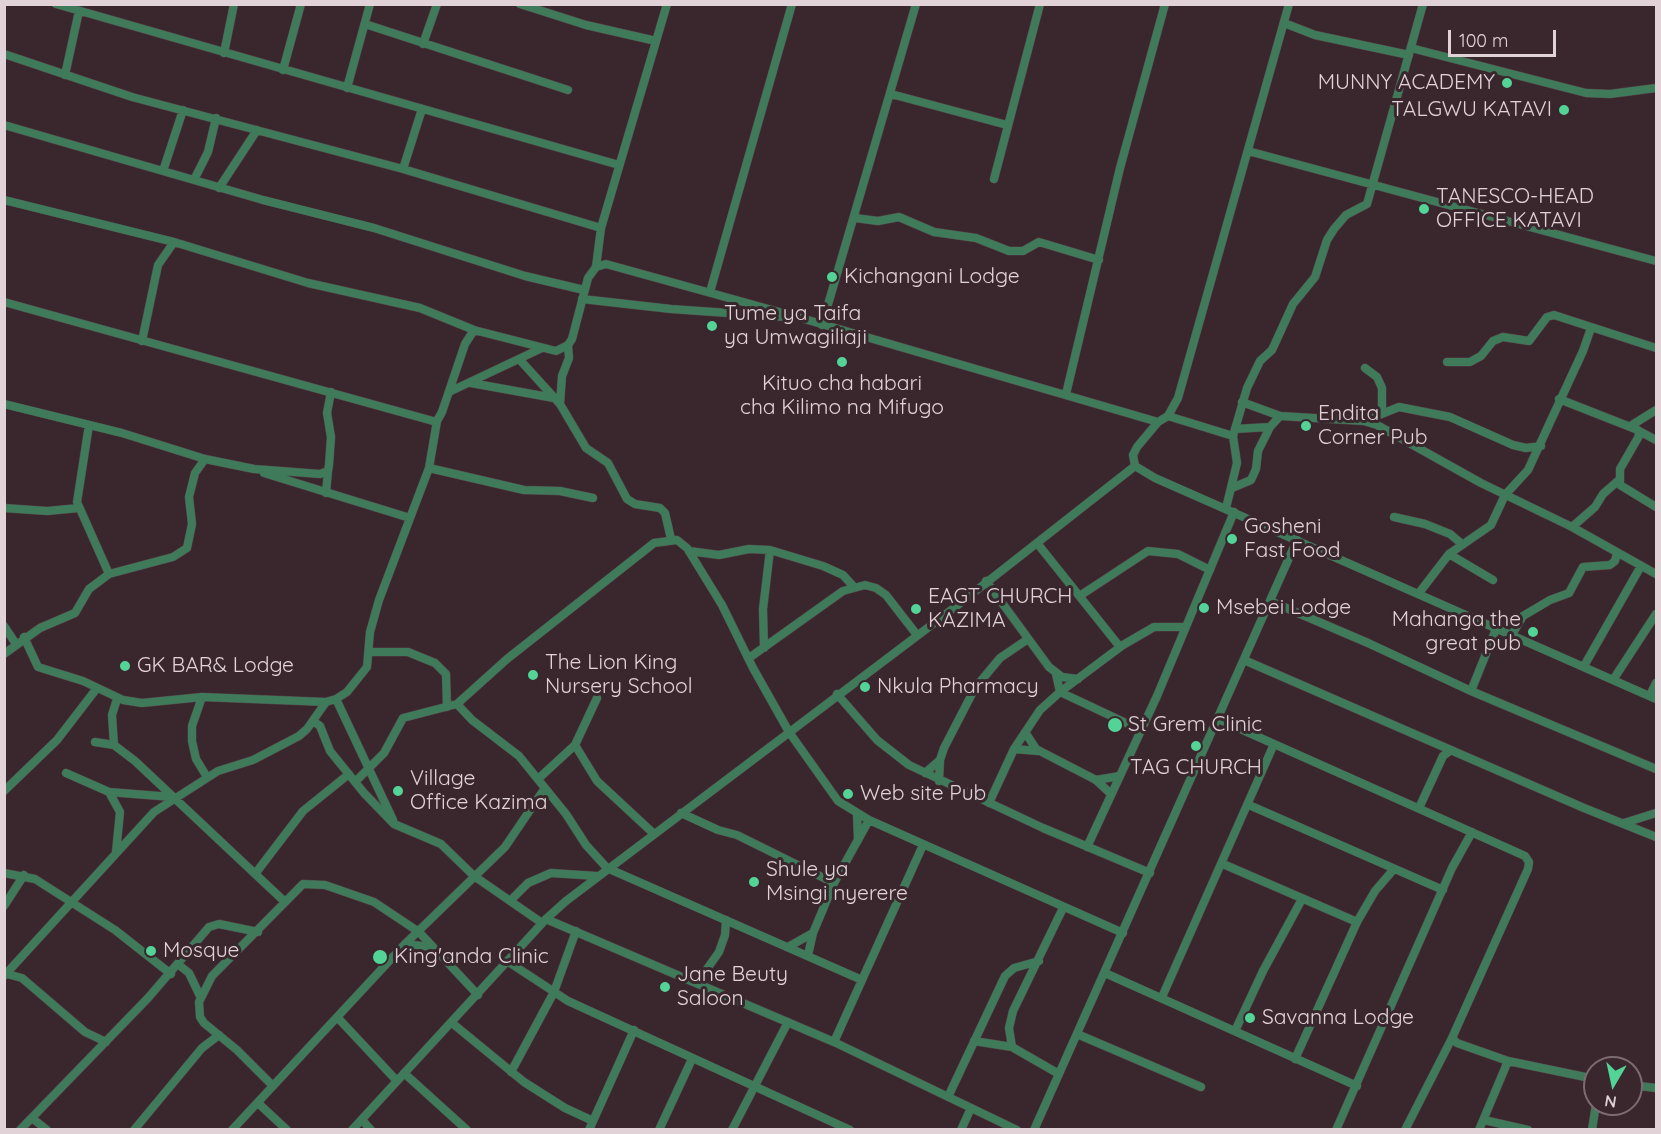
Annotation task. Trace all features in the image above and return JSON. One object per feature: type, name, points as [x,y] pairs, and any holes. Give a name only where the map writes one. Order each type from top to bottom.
[{"type":"street","points":[[56,4],[224,54],[619,165]]},
{"type":"street","points":[[224,54],[234,4]]},
{"type":"street","points":[[283,70],[301,4]]},
{"type":"street","points":[[347,88],[370,4]]},
{"type":"street","points":[[423,44],[437,4]]},
{"type":"street","points":[[520,4],[586,25],[656,41]]},
{"type":"street","points":[[558,401],[562,376],[569,358],[568,345],[588,278],[596,267],[601,228],[667,4]]},
{"type":"street","points":[[710,292],[792,4]]},
{"type":"street","points":[[822,325],[916,4]]},
{"type":"street","points":[[994,179],[1006,125],[1040,4]]},
{"type":"street","points":[[1066,394],[1120,168],[1165,4]]},
{"type":"street","points":[[1289,4],[1179,398],[1168,416],[1158,422],[1137,447],[1133,455],[1135,466],[1155,478],[1496,629],[1513,633],[1653,697],[1656,683]]},
{"type":"street","points":[[1087,847],[1141,730],[1210,570],[1230,510],[1237,463],[1234,433],[1242,402],[1260,361],[1270,354],[1293,304],[1315,277],[1327,240],[1346,215],[1367,204],[1423,4]]},
{"type":"street","points":[[65,75],[79,11]]},
{"type":"street","points":[[1284,23],[1315,35],[1410,52],[1586,93],[1610,94],[1656,88]]},
{"type":"street","points":[[365,24],[568,90]]},
{"type":"street","points":[[4,54],[65,75],[183,110],[403,169],[601,228]]},
{"type":"street","points":[[891,94],[1006,125]]},
{"type":"street","points":[[403,169],[422,109]]},
{"type":"street","points":[[163,171],[183,110]]},
{"type":"street","points":[[194,180],[208,152],[216,118]]},
{"type":"street","points":[[4,125],[219,188],[374,228],[490,266],[584,290]]},
{"type":"street","points":[[219,188],[257,130]]},
{"type":"street","points":[[1248,151],[1656,262]]},
{"type":"street","points":[[4,200],[174,242],[308,283],[420,308],[474,330],[542,348],[556,351],[568,345]]},
{"type":"street","points":[[855,218],[878,221],[899,217],[934,232],[976,238],[1009,251],[1023,251],[1039,242],[1099,260]]},
{"type":"street","points":[[142,341],[158,265],[174,242]]},
{"type":"street","points":[[596,267],[606,264],[710,292],[1158,422]]},
{"type":"street","points":[[582,299],[705,312],[801,318]]},
{"type":"street","points":[[4,302],[411,416],[437,421]]},
{"type":"street","points":[[1447,362],[1470,363],[1481,356],[1493,341],[1503,337],[1529,341],[1547,317],[1554,315],[1656,348]]},
{"type":"street","points":[[1419,593],[1449,554],[1491,525],[1506,495],[1528,470],[1541,446],[1591,328]]},
{"type":"street","points":[[24,637],[38,668],[97,688],[117,699],[142,703],[202,698],[326,702],[347,692],[363,674],[369,652],[370,632],[379,600],[429,468],[437,421],[451,391],[465,344],[474,330]]},
{"type":"street","points":[[469,383],[542,348]]},
{"type":"street","points":[[520,360],[558,401],[586,448],[608,463],[627,499],[635,504],[660,508],[665,513],[671,539]]},
{"type":"street","points":[[1365,368],[1377,376],[1382,388],[1382,411]]},
{"type":"street","points":[[451,391],[465,382],[558,401]]},
{"type":"street","points":[[326,493],[331,437],[327,413],[331,392]]},
{"type":"street","points":[[1559,399],[1632,425],[1656,440]]},
{"type":"street","points":[[1242,402],[1280,416],[1364,421],[1377,425],[1506,495],[1572,527],[1656,574]]},
{"type":"street","points":[[4,404],[89,425],[205,459],[254,469],[410,518]]},
{"type":"street","points":[[1364,421],[1382,411],[1399,407],[1450,417],[1527,448],[1541,446]]},
{"type":"street","points":[[1632,425],[1656,410]]},
{"type":"street","points":[[1168,416],[1234,433],[1270,427]]},
{"type":"street","points":[[1232,488],[1251,480],[1256,469],[1258,452],[1270,427],[1280,416]]},
{"type":"street","points":[[89,425],[76,492],[79,508],[109,574]]},
{"type":"street","points":[[1639,431],[1639,436],[1620,469],[1619,480],[1622,488],[1656,507]]},
{"type":"street","points":[[4,654],[24,637],[75,612],[89,589],[109,574],[173,557],[187,548],[192,524],[189,497],[195,473],[205,459]]},
{"type":"street","points":[[352,1130],[544,921],[597,876],[917,635],[1135,466]]},
{"type":"street","points":[[429,468],[524,490],[567,492],[593,498]]},
{"type":"street","points":[[254,469],[320,474],[327,471]]},
{"type":"street","points":[[1572,527],[1595,507],[1603,494],[1619,480]]},
{"type":"street","points":[[4,508],[47,511],[79,508]]},
{"type":"street","points":[[1394,517],[1425,524],[1450,534],[1462,544]]},
{"type":"street","points":[[355,782],[392,742],[403,718],[456,704],[507,659],[654,543],[671,539],[682,543],[689,551],[724,608],[789,732],[838,801],[869,820],[1123,933]]},
{"type":"street","points":[[1034,1130],[1106,973],[1184,789],[1218,719],[1297,540]]},
{"type":"street","points":[[1037,543],[1082,595],[1120,647]]},
{"type":"street","points":[[689,551],[719,555],[749,549],[770,550],[823,566],[843,575],[854,587]]},
{"type":"street","points":[[764,648],[765,580],[770,550]]},
{"type":"street","points":[[1082,595],[1148,551],[1168,552],[1210,570]]},
{"type":"street","points":[[1513,633],[1523,616],[1569,592],[1583,567],[1610,565],[1615,561],[1617,553]]},
{"type":"street","points":[[1449,554],[1492,580]]},
{"type":"street","points":[[1584,666],[1641,566]]},
{"type":"street","points":[[986,581],[1056,674],[1060,692]]},
{"type":"street","points":[[749,658],[843,591],[854,587],[876,588],[886,595],[917,635]]},
{"type":"street","points":[[1270,601],[1368,643],[1470,691],[1656,769]]},
{"type":"street","points":[[1613,680],[1656,614]]},
{"type":"street","points":[[4,626],[7,636],[16,644]]},
{"type":"street","points":[[989,803],[1014,749],[1040,711],[1060,692],[1120,647],[1154,627],[1186,627]]},
{"type":"street","points":[[1470,691],[1496,629]]},
{"type":"street","points":[[1110,656],[1113,637]]},
{"type":"street","points":[[925,773],[940,759],[962,712],[986,672],[1000,658],[1028,639]]},
{"type":"street","points":[[369,652],[408,652],[435,663],[446,674],[448,680],[447,707]]},
{"type":"street","points":[[1244,660],[1656,837]]},
{"type":"street","points":[[1056,674],[1078,679]]},
{"type":"street","points":[[4,791],[57,740],[97,688]]},
{"type":"street","points":[[1060,692],[1141,730]]},
{"type":"street","points":[[837,694],[893,755],[939,781],[1150,873]]},
{"type":"street","points":[[202,698],[192,726],[192,749],[207,777]]},
{"type":"street","points":[[538,779],[576,745],[597,698]]},
{"type":"street","points":[[114,745],[112,715],[117,699]]},
{"type":"street","points":[[188,699],[196,713]]},
{"type":"street","points":[[336,699],[394,824]]},
{"type":"street","points":[[106,1042],[85,1032],[22,978],[6,975],[154,812],[207,777],[284,745],[299,736],[313,722],[326,702]]},
{"type":"street","points":[[456,704],[472,720],[519,756],[586,845],[607,868],[862,980]]},
{"type":"street","points":[[1218,719],[1521,854],[1528,860],[1529,865],[1452,1038],[1405,1130]]},
{"type":"street","points":[[313,722],[320,726],[330,752],[394,824],[441,844],[474,876],[544,921],[576,931],[834,1042],[1017,1130]]},
{"type":"street","points":[[1025,732],[1030,743],[1040,752],[1096,780],[1111,795]]},
{"type":"street","points":[[95,742],[114,745],[135,761],[285,902]]},
{"type":"street","points":[[1162,998],[1274,744]]},
{"type":"street","points":[[576,745],[597,781],[653,833]]},
{"type":"street","points":[[1014,749],[1040,752]]},
{"type":"street","points":[[1419,808],[1443,756],[1451,750]]},
{"type":"street","points":[[939,781],[940,759]]},
{"type":"street","points":[[66,773],[109,792],[173,798]]},
{"type":"street","points":[[255,874],[303,811],[349,774]]},
{"type":"street","points":[[1096,780],[1120,776]]},
{"type":"street","points":[[232,1130],[405,944],[420,932],[514,837],[545,788]]},
{"type":"street","points":[[109,792],[120,812],[116,852]]},
{"type":"street","points":[[1249,805],[1443,890]]},
{"type":"street","points":[[681,813],[737,835],[834,883]]},
{"type":"street","points":[[1622,824],[1656,813]]},
{"type":"street","points":[[857,814],[858,840]]},
{"type":"street","points":[[808,956],[813,933],[834,883],[869,820]]},
{"type":"street","points":[[1336,1130],[1357,1086],[1389,1006],[1472,832]]},
{"type":"street","points":[[834,1042],[923,844]]},
{"type":"street","points":[[1223,864],[1358,922]]},
{"type":"street","points":[[1295,1059],[1374,891],[1394,869]]},
{"type":"street","points":[[4,873],[24,875],[35,879],[115,930],[171,974]]},
{"type":"street","points":[[511,900],[528,883],[551,873],[597,876]]},
{"type":"street","points":[[4,906],[24,875]]},
{"type":"street","points":[[200,996],[212,976],[303,884],[325,885],[361,896],[420,932],[478,994]]},
{"type":"street","points":[[1235,1031],[1263,971],[1302,899]]},
{"type":"street","points":[[1012,1047],[1010,1021],[1063,908]]},
{"type":"street","points":[[697,983],[719,952],[725,935],[726,920]]},
{"type":"street","points":[[20,1130],[171,974],[213,924],[258,932]]},
{"type":"street","points":[[511,1072],[554,992],[576,931]]},
{"type":"street","points":[[788,947],[813,933]]},
{"type":"street","points":[[405,944],[432,947]]},
{"type":"street","points":[[507,961],[554,992],[692,1059],[850,1130]]},
{"type":"street","points":[[948,1097],[1005,976],[1014,968],[1039,961]]},
{"type":"street","points":[[17,962],[22,978]]},
{"type":"street","points":[[179,965],[189,973],[200,996],[200,1017],[273,1086]]},
{"type":"street","points":[[1106,973],[1357,1086]]},
{"type":"street","points":[[338,1018],[397,1081]]},
{"type":"street","points":[[732,1130],[788,1022]]},
{"type":"street","points":[[452,1023],[511,1072],[565,1108],[593,1121]]},
{"type":"street","points":[[589,1130],[634,1030]]},
{"type":"street","points":[[1077,1034],[1201,1087]]},
{"type":"street","points":[[134,1130],[202,1048],[219,1035]]},
{"type":"street","points":[[1452,1038],[1457,1043],[1508,1061],[1583,1077]]},
{"type":"street","points":[[974,1041],[1012,1047],[1059,1074]]},
{"type":"street","points":[[659,1130],[692,1059]]},
{"type":"street","points":[[1479,1130],[1508,1061]]},
{"type":"street","points":[[404,1073],[467,1130]]},
{"type":"street","points":[[258,1103],[287,1130]]},
{"type":"street","points":[[960,1130],[971,1108]]},
{"type":"street","points":[[32,1118],[47,1130]]},
{"type":"street","points":[[362,1120],[371,1130]]},
{"type":"street","points":[[1484,1120],[1528,1130]]},
{"type":"place","name":"MUNNY ACADEMY","points":[[1507,83]]},
{"type":"place","name":"TALGWU KATAVI","points":[[1564,110]]},
{"type":"place","name":"TANESCO-HEAD OFFICE KATAVI","points":[[1424,209]]},
{"type":"place","name":"Kichangani Lodge","points":[[832,277]]},
{"type":"place","name":"Tume ya Taifa ya Umwagiliaji","points":[[712,326]]},
{"type":"place","name":"Kituo cha habari cha Kilimo na Mifugo","points":[[842,362]]},
{"type":"place","name":"Endita Corner Pub","points":[[1306,426]]},
{"type":"place","name":"Gosheni Fast Food","points":[[1232,539]]},
{"type":"place","name":"Msebei Lodge","points":[[1204,608]]},
{"type":"place","name":"EAGT CHURCH KAZIMA","points":[[916,609]]},
{"type":"place","name":"Mahanga the great pub","points":[[1533,632]]},
{"type":"place","name":"GK BAR& Lodge","points":[[125,666]]},
{"type":"place","name":"The Lion King Nursery School","points":[[533,675]]},
{"type":"place","name":"Nkula Pharmacy","points":[[865,687]]},
{"type":"place","name":"St Grem Clinic","points":[[1115,725]]},
{"type":"place","name":"TAG CHURCH","points":[[1196,746]]},
{"type":"place","name":"Village Office Kazima","points":[[398,791]]},
{"type":"place","name":"Web site Pub","points":[[848,794]]},
{"type":"place","name":"Shule ya Msingi nyerere","points":[[754,882]]},
{"type":"place","name":"Mosque","points":[[151,951]]},
{"type":"place","name":"King'anda Clinic","points":[[380,957]]},
{"type":"place","name":"Jane Beuty Saloon","points":[[665,987]]},
{"type":"place","name":"Savanna Lodge","points":[[1250,1018]]}]
